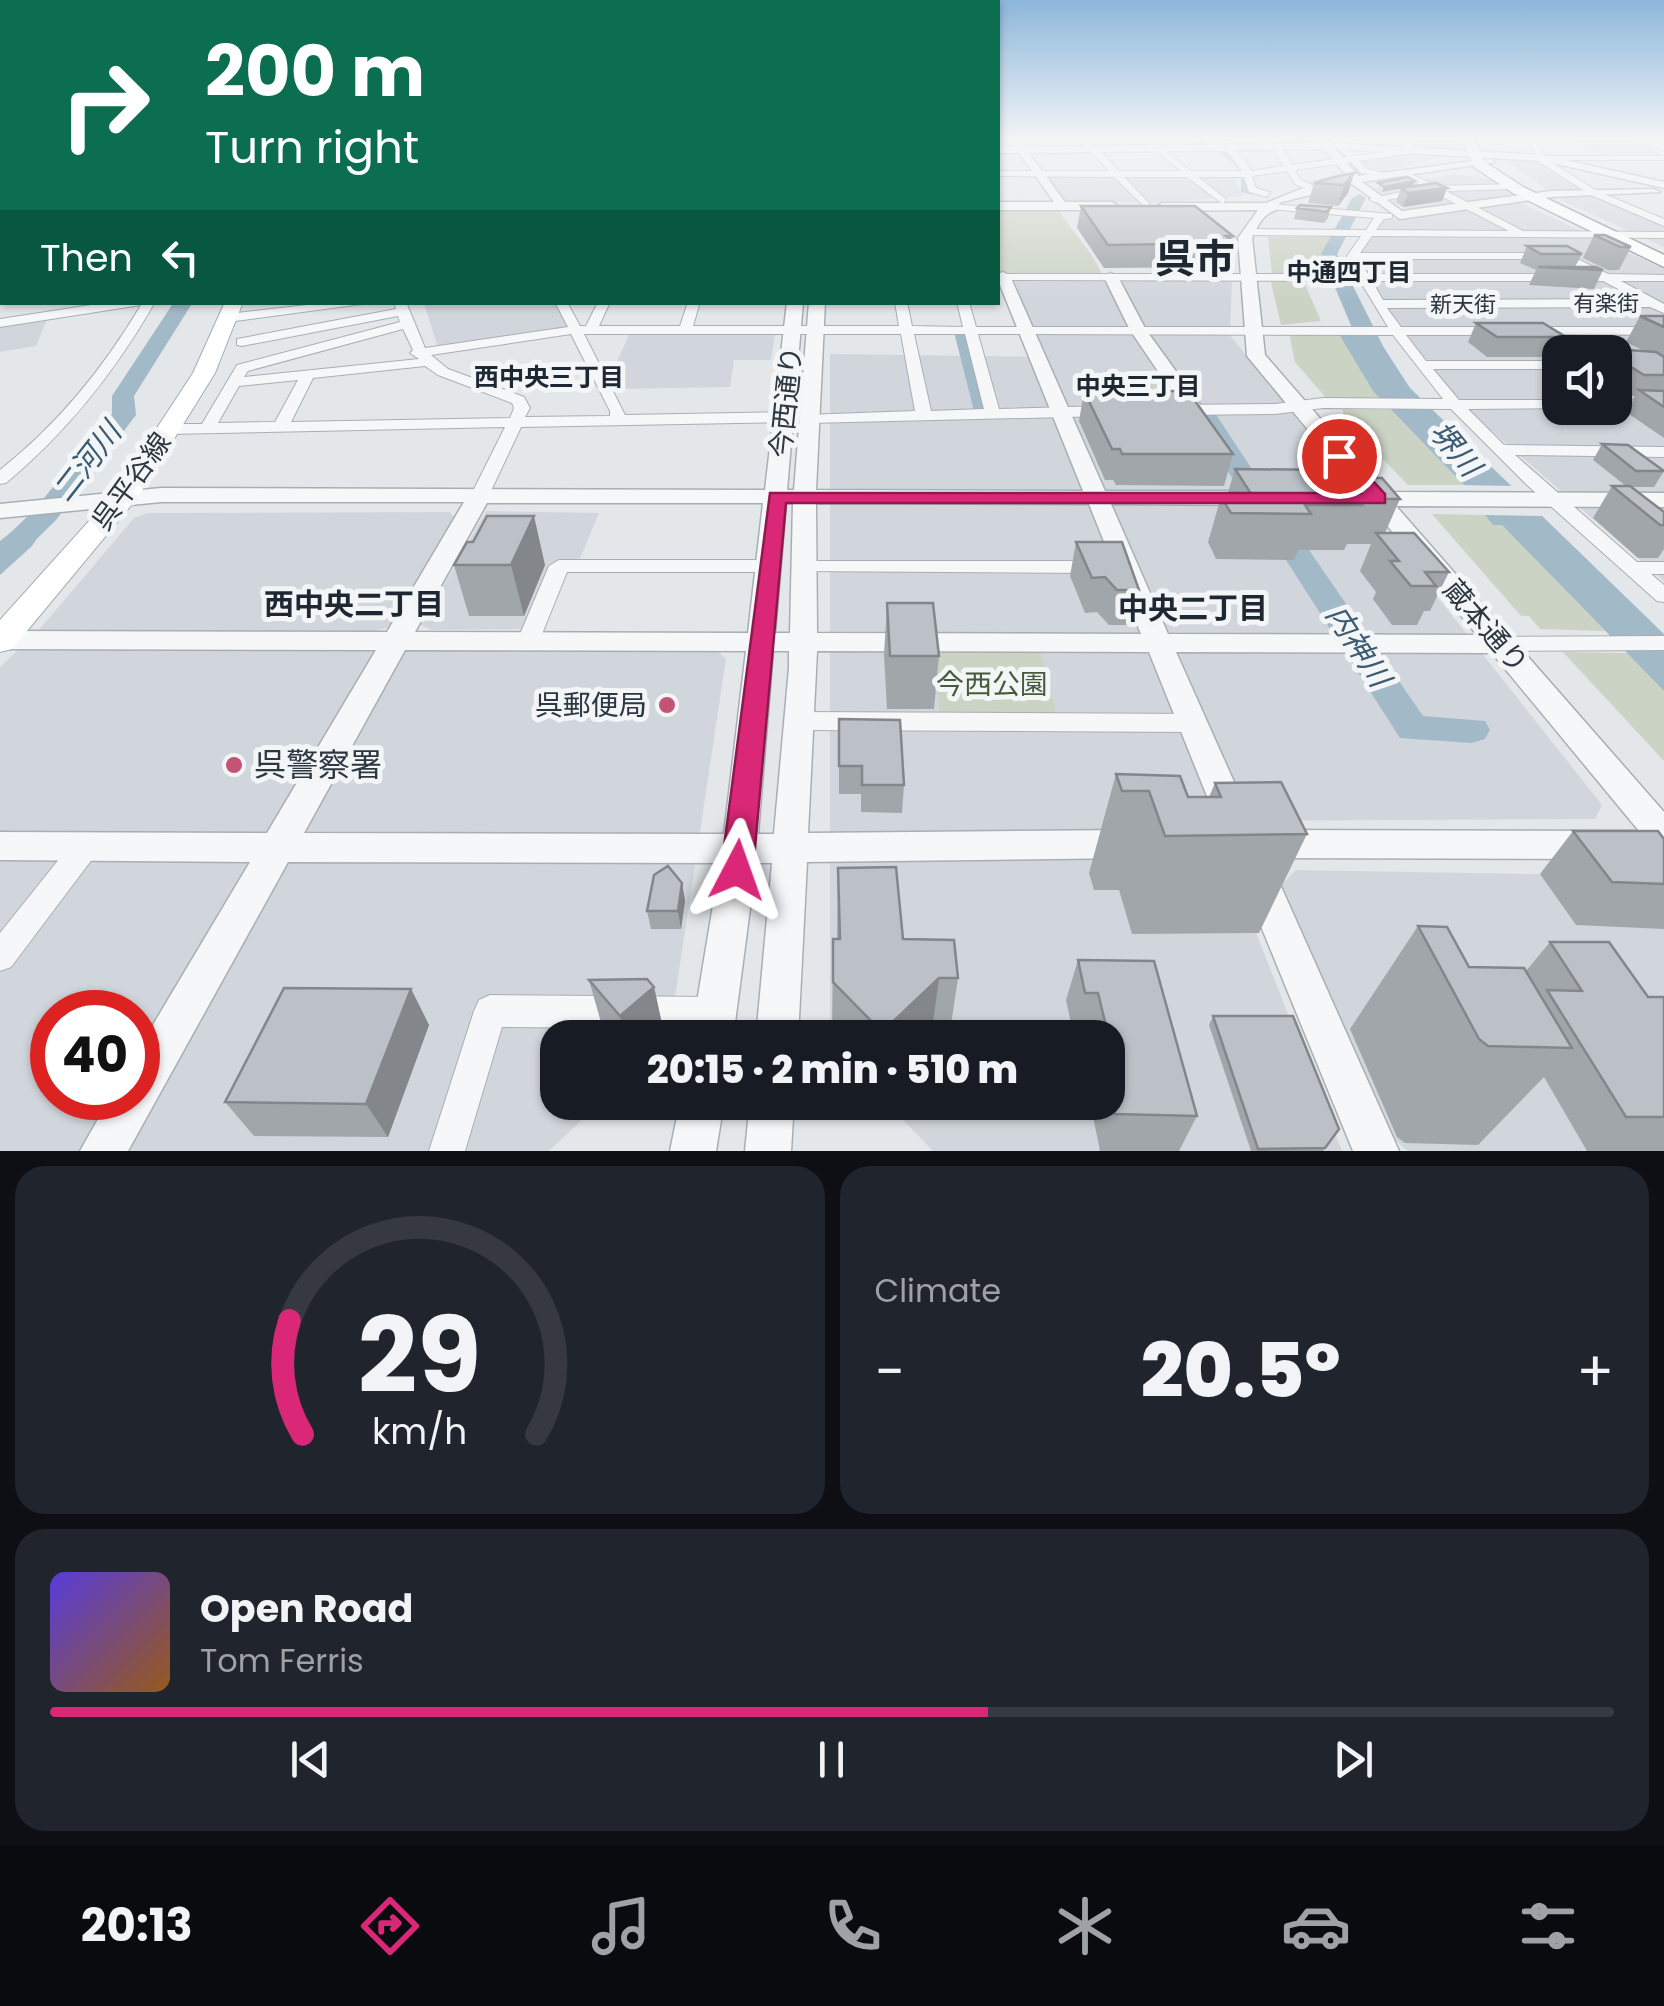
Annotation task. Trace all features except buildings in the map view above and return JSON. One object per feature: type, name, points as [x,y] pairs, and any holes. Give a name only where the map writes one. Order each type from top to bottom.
[{"type":"highway","points":[[1529,193],[1664,259]]},
{"type":"highway","points":[[1532,193],[1538,197]]},
{"type":"main road","name":"呉平谷線","points":[[0,641],[169,429],[204,373],[228,316]]},
{"type":"street","points":[[1052,193],[1062,206]]},
{"type":"street","points":[[1134,193],[1147,206]]},
{"type":"street","points":[[1211,193],[1223,201]]},
{"type":"street","points":[[1244,193],[1247,198]]},
{"type":"street","points":[[1256,193],[1270,201]]},
{"type":"street","points":[[1250,228],[1270,201],[1294,193]]},
{"type":"street","points":[[1000,206],[1209,206],[1310,193]]},
{"type":"street","points":[[1367,193],[1400,215]]},
{"type":"street","points":[[1374,199],[1409,193]]},
{"type":"street","points":[[1445,193],[1661,305]]},
{"type":"street","points":[[1594,193],[1664,223]]},
{"type":"street","points":[[1181,207],[1247,198],[1380,217],[1465,204],[1598,193]]},
{"type":"street","points":[[1209,206],[1242,214],[1250,228]]},
{"type":"street","points":[[1629,208],[1664,208]]},
{"type":"street","points":[[1380,217],[1352,256],[1358,277],[1378,304],[1389,330],[1421,365],[1444,405],[1503,450],[1664,596]]},
{"type":"street","points":[[1250,228],[1332,234],[1664,235]]},
{"type":"street","name":"蔵本通り","points":[[1250,228],[1248,277],[1256,356],[1664,836]]},
{"type":"street","points":[[1352,256],[1565,256]]},
{"type":"street","points":[[1376,1151],[1235,844],[1192,723],[1026,328],[1000,276],[1664,278]]},
{"type":"street","points":[[1111,277],[1138,330],[1194,410]]},
{"type":"street","name":"新天街","points":[[1378,304],[1548,304]]},
{"type":"street","name":"有楽街","points":[[1548,304],[1661,305]]},
{"type":"street","points":[[0,323],[119,305]]},
{"type":"street","points":[[0,479],[55,435],[103,380],[146,305]]},
{"type":"street","points":[[207,428],[240,375],[242,342],[228,316],[346,305]]},
{"type":"street","points":[[562,305],[618,412],[616,420]]},
{"type":"street","points":[[591,330],[603,305]]},
{"type":"street","points":[[685,330],[693,305]]},
{"type":"street","name":"今西通り","points":[[778,1020],[802,640],[803,567],[791,497],[785,418],[795,305]]},
{"type":"street","name":"今西通り","points":[[715,1020],[739,846],[770,566],[809,418],[817,305]]},
{"type":"street","points":[[901,305],[924,416]]},
{"type":"street","points":[[952,305],[964,329],[986,415]]},
{"type":"street","points":[[963,305],[964,329]]},
{"type":"street","points":[[338,306],[353,337],[355,370]]},
{"type":"street","points":[[287,312],[304,349]]},
{"type":"street","points":[[242,342],[403,313]]},
{"type":"street","points":[[240,375],[304,349],[353,337],[403,313]]},
{"type":"street","points":[[160,1051],[274,846],[480,494],[522,408],[519,400],[453,377],[422,358],[403,313]]},
{"type":"street","points":[[240,375],[355,370],[574,330],[1664,331]]},
{"type":"street","points":[[1421,365],[1542,365]]},
{"type":"street","points":[[281,426],[308,375]]},
{"type":"street","points":[[1632,405],[1664,404]]},
{"type":"street","points":[[1156,410],[1542,405]]},
{"type":"street","points":[[809,418],[1119,411]]},
{"type":"street","points":[[169,429],[785,418]]},
{"type":"street","points":[[1503,450],[1664,452]]},
{"type":"street","points":[[0,511],[115,498],[480,494],[1285,498]]},
{"type":"street","points":[[1342,498],[1664,500]]},
{"type":"street","points":[[529,639],[559,566],[770,566]]},
{"type":"street","points":[[803,567],[1126,567]]},
{"type":"street","points":[[1632,568],[1664,568]]},
{"type":"street","points":[[0,641],[1664,643]]},
{"type":"street","points":[[798,721],[1192,723]]},
{"type":"street","points":[[0,846],[1154,844]]},
{"type":"street","points":[[1235,844],[1664,845]]},
{"type":"street","points":[[0,957],[86,846]]},
{"type":"street","points":[[448,1151],[490,1011],[634,1020]]},
{"type":"street","points":[[103,1151],[121,1120]]},
{"type":"street","points":[[693,1151],[699,1120]]},
{"type":"street","points":[[768,1151],[771,1120]]},
{"type":"shaded area","points":[[1057,193],[1241,193],[1243,196],[1151,203],[1064,202]]},
{"type":"shaded area","points":[[1509,193],[1515,197],[1408,209],[1378,195]]},
{"type":"shaded area","points":[[1552,193],[1591,193],[1664,224],[1664,247]]},
{"type":"shaded area","points":[[1520,203],[1664,269],[1664,581],[1454,398],[1379,297],[1357,258],[1379,221]]},
{"type":"shaded area","points":[[1013,278],[1232,278],[1230,335],[1602,805],[1595,819],[1212,821],[1342,1151],[933,1151],[903,1120],[1125,1120],[1125,1020],[830,1020],[830,354],[1047,357]]},
{"type":"shaded area","points":[[425,305],[557,305],[569,329],[438,348]]},
{"type":"shaded area","points":[[48,317],[36,346],[0,352],[0,325]]},
{"type":"shaded area","points":[[630,333],[775,333],[771,360],[734,360],[730,387],[614,389],[604,370],[613,370]]},
{"type":"shaded area","points":[[486,511],[599,513],[578,563],[553,563],[527,629],[431,630],[421,625]]},
{"type":"shaded area","points":[[450,512],[454,517],[391,627],[370,632],[39,630],[134,518],[147,513]]},
{"type":"shaded area","points":[[18,650],[716,650],[726,659],[672,1020],[540,1020],[540,1120],[582,1120],[549,1151],[0,1151],[0,667]]},
{"type":"shaded area","points":[[1296,870],[1648,876],[1664,884],[1664,1151],[1408,1151],[1395,1140],[1280,886]]},
{"type":"green space","points":[[1000,210],[1059,211],[1102,275],[1000,275]]},
{"type":"green space","points":[[1268,237],[1330,237],[1323,254],[1330,275],[1272,274]]},
{"type":"green space","points":[[1270,278],[1303,280],[1321,321],[1281,325]]},
{"type":"green space","points":[[1289,333],[1339,334],[1381,400],[1327,399],[1295,362]]},
{"type":"green space","points":[[1164,373],[1187,406],[1101,397],[1091,378]]},
{"type":"green space","points":[[1342,409],[1391,410],[1464,485],[1408,485],[1347,422]]},
{"type":"green space","points":[[1432,514],[1485,515],[1493,524],[1502,524],[1605,631],[1540,629],[1529,616],[1521,616]]},
{"type":"green space","name":"今西公園","points":[[931,650],[1040,651],[1057,716],[940,716]]},
{"type":"green space","points":[[1563,652],[1627,653],[1664,691],[1664,761]]},
{"type":"water","points":[[1339,334],[1375,334],[1410,388],[1664,634],[1664,691],[1502,525],[1493,525],[1485,515],[1491,513],[1373,391]]},
{"type":"water","points":[[50,518],[32,546],[0,575],[0,541],[28,519]]},
{"type":"pier","points":[[1457,485],[1515,486],[1546,516],[1485,515]]},
{"type":"waterway","name":"堺川","points":[[1359,198],[1329,254],[1380,360]]},
{"type":"waterway","name":"二河川","points":[[0,559],[46,514],[124,415],[123,396],[182,305]]},
{"type":"waterway","name":"内神川","points":[[964,332],[984,407]]},
{"type":"waterway","name":"内神川","points":[[1205,415],[1248,483]]},
{"type":"waterway","name":"内神川","points":[[1275,521],[1413,729],[1472,730]]},
{"type":"place","name":"呉郵便局","points":[[667,705]]},
{"type":"place","name":"呉警察署","points":[[234,765]]},
{"type":"district","name":"呉市","points":[[1195,259]]},
{"type":"district","name":"中通四丁目","points":[[1349,272]]},
{"type":"district","name":"西中央三丁目","points":[[549,377]]},
{"type":"district","name":"中央三丁目","points":[[1138,386]]},
{"type":"district","name":"西中央二丁目","points":[[354,605]]},
{"type":"district","name":"中央二丁目","points":[[1193,609]]},
{"type":"route","points":[[737,870],[777,497],[1378,499],[1339,456]]}]
